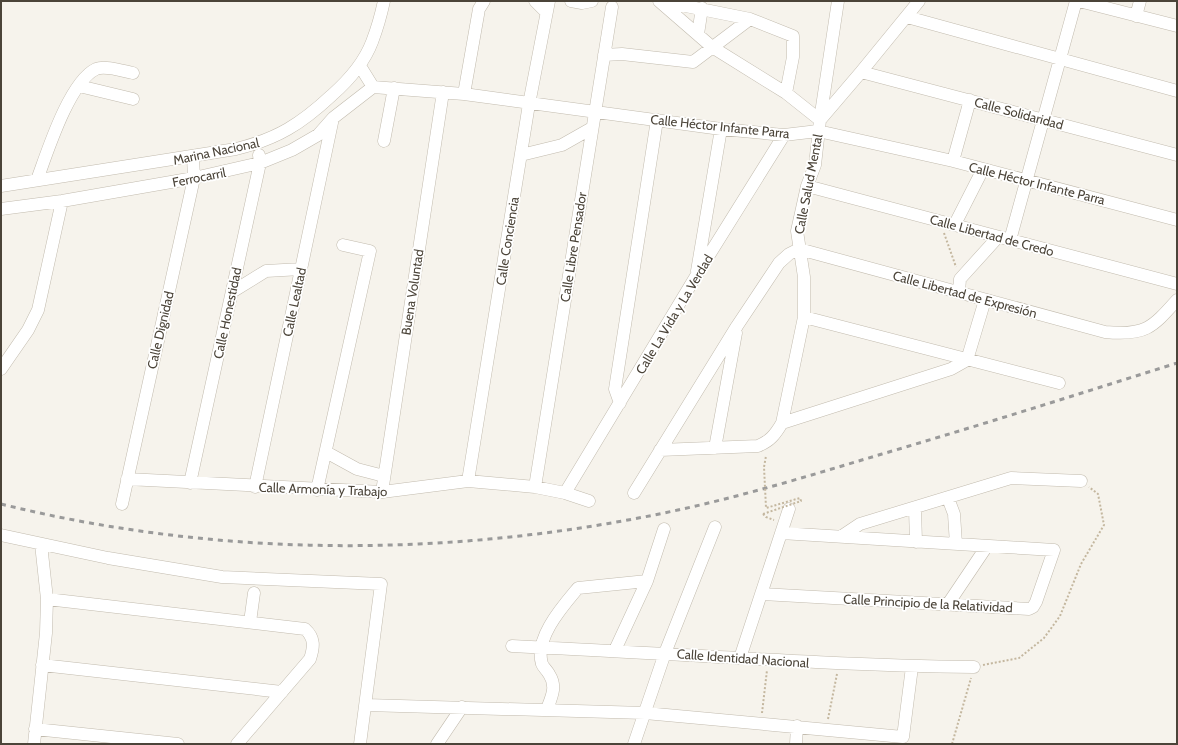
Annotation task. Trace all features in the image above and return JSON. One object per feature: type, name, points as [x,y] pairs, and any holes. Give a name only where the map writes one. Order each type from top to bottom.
[{"type":"street","name":"Marina Nacional","points":[[1,186],[193,157],[258,144],[280,134],[306,119],[345,83],[360,66],[372,43],[384,1]]},
{"type":"street","points":[[464,94],[479,10],[484,1]]},
{"type":"street","points":[[535,1],[548,6]]},
{"type":"street","points":[[571,1],[582,3],[592,1]]},
{"type":"street","points":[[660,1],[702,8],[750,19],[793,36],[793,57],[786,93]]},
{"type":"street","points":[[660,1],[712,47],[786,93],[819,126]]},
{"type":"street","points":[[819,126],[838,1]]},
{"type":"street","name":"Calle Salud Mental","points":[[715,448],[758,446],[768,442],[776,435],[782,424],[804,317],[804,277],[797,231],[807,186],[815,165],[819,126],[919,1]]},
{"type":"street","points":[[1010,240],[1076,1]]},
{"type":"street","points":[[1079,1],[1177,26]]},
{"type":"street","points":[[1136,16],[1140,1]]},
{"type":"street","name":"Calle Conciencia","points":[[468,481],[529,104],[548,6]]},
{"type":"street","name":"Calle Libre Pensador","points":[[535,487],[612,7]]},
{"type":"street","points":[[698,34],[702,8]]},
{"type":"street","points":[[907,17],[1177,91]]},
{"type":"street","points":[[604,56],[622,54],[693,62],[750,19]]},
{"type":"street","points":[[360,66],[373,87]]},
{"type":"street","points":[[37,180],[59,120],[79,86],[97,69],[103,68],[133,73]]},
{"type":"street","name":"Calle Solidaridad","points":[[862,72],[1177,155]]},
{"type":"street","points":[[79,86],[133,99]]},
{"type":"street","name":"Calle Héctor Infante Parra","points":[[373,87],[464,94],[720,129],[784,135],[819,126],[1177,220]]},
{"type":"street","name":"Ferrocarril","points":[[1,209],[62,201],[194,178],[260,162],[292,150],[318,135],[333,118],[373,87]]},
{"type":"street","points":[[384,141],[394,88]]},
{"type":"street","name":"Buena Voluntad","points":[[382,492],[443,92]]},
{"type":"street","points":[[953,161],[970,100]]},
{"type":"street","name":"Calle Lealtad","points":[[255,487],[333,118]]},
{"type":"street","points":[[620,403],[615,389],[657,120]]},
{"type":"street","points":[[521,155],[562,145],[592,128]]},
{"type":"street","points":[[696,276],[720,129]]},
{"type":"street","name":"Calle La Vida y La Verdad","points":[[565,493],[696,276],[784,135]]},
{"type":"street","name":"Calle Honestidad","points":[[190,483],[260,162],[258,144]]},
{"type":"street","name":"Calle Dignidad","points":[[122,504],[194,178],[193,157]]},
{"type":"street","points":[[955,224],[983,169]]},
{"type":"street","name":"Calle Libertad de Credo","points":[[807,186],[1177,284]]},
{"type":"street","points":[[1,368],[28,330],[38,310],[62,201]]},
{"type":"street","points":[[959,292],[960,279],[998,237]]},
{"type":"street","points":[[317,490],[370,251],[343,244]]},
{"type":"street","points":[[634,493],[737,326],[779,263],[788,254],[799,248]]},
{"type":"street","name":"Calle Libertad de Expresión","points":[[799,248],[1105,332],[1131,333],[1148,329],[1158,322],[1177,300]]},
{"type":"street","points":[[232,292],[266,271],[301,270]]},
{"type":"street","points":[[782,424],[951,369],[967,360],[985,300]]},
{"type":"street","points":[[804,317],[1059,383]]},
{"type":"street","points":[[660,450],[715,448],[737,326]]},
{"type":"street","points":[[326,452],[357,469],[384,476]]},
{"type":"street","points":[[842,536],[860,524],[1011,478],[1081,481]]},
{"type":"street","name":"Calle Armonía y Trabajo","points":[[127,479],[255,487],[382,492],[468,481],[535,487],[565,493],[589,501]]},
{"type":"street","points":[[948,498],[955,520],[956,544]]},
{"type":"street","points":[[914,508],[916,542]]},
{"type":"street","points":[[740,658],[789,509]]},
{"type":"street","points":[[634,744],[665,653],[715,527]]},
{"type":"street","points":[[615,650],[647,581],[664,530]]},
{"type":"street","points":[[781,533],[987,546]]},
{"type":"street","points":[[1,535],[108,558],[222,577],[381,584],[360,744]]},
{"type":"street","points":[[34,744],[47,599],[41,544]]},
{"type":"street","points":[[948,604],[987,546]]},
{"type":"street","name":"Calle Principio de la Relatividad","points":[[761,594],[1029,609],[1033,607],[1054,550],[987,546]]},
{"type":"street","points":[[547,709],[553,692],[554,683],[542,665],[541,647],[554,617],[578,588],[647,581]]},
{"type":"street","points":[[250,622],[254,593]]},
{"type":"street","points":[[47,599],[305,629],[311,634],[314,642],[310,659],[237,744]]},
{"type":"street","name":"Calle Identidad Nacional","points":[[512,646],[615,650],[838,664],[912,667],[974,667]]},
{"type":"street","points":[[42,665],[282,692]]},
{"type":"street","points":[[366,705],[645,713],[827,728],[902,737],[912,667]]},
{"type":"street","points":[[437,744],[462,707]]},
{"type":"street","points":[[796,744],[798,726]]},
{"type":"street","points":[[36,729],[178,744]]},
{"type":"path","points":[[939,220],[960,279]]},
{"type":"path","points":[[763,514],[801,501],[800,498],[766,508],[764,467],[766,456]]},
{"type":"path","points":[[760,722],[769,660]]},
{"type":"path","points":[[827,728],[838,664]]},
{"type":"railway","points":[[1,504],[85,522],[169,535],[254,543],[340,546],[425,544],[510,537],[594,526],[678,510],[730,498],[956,432],[1177,363]]}]
